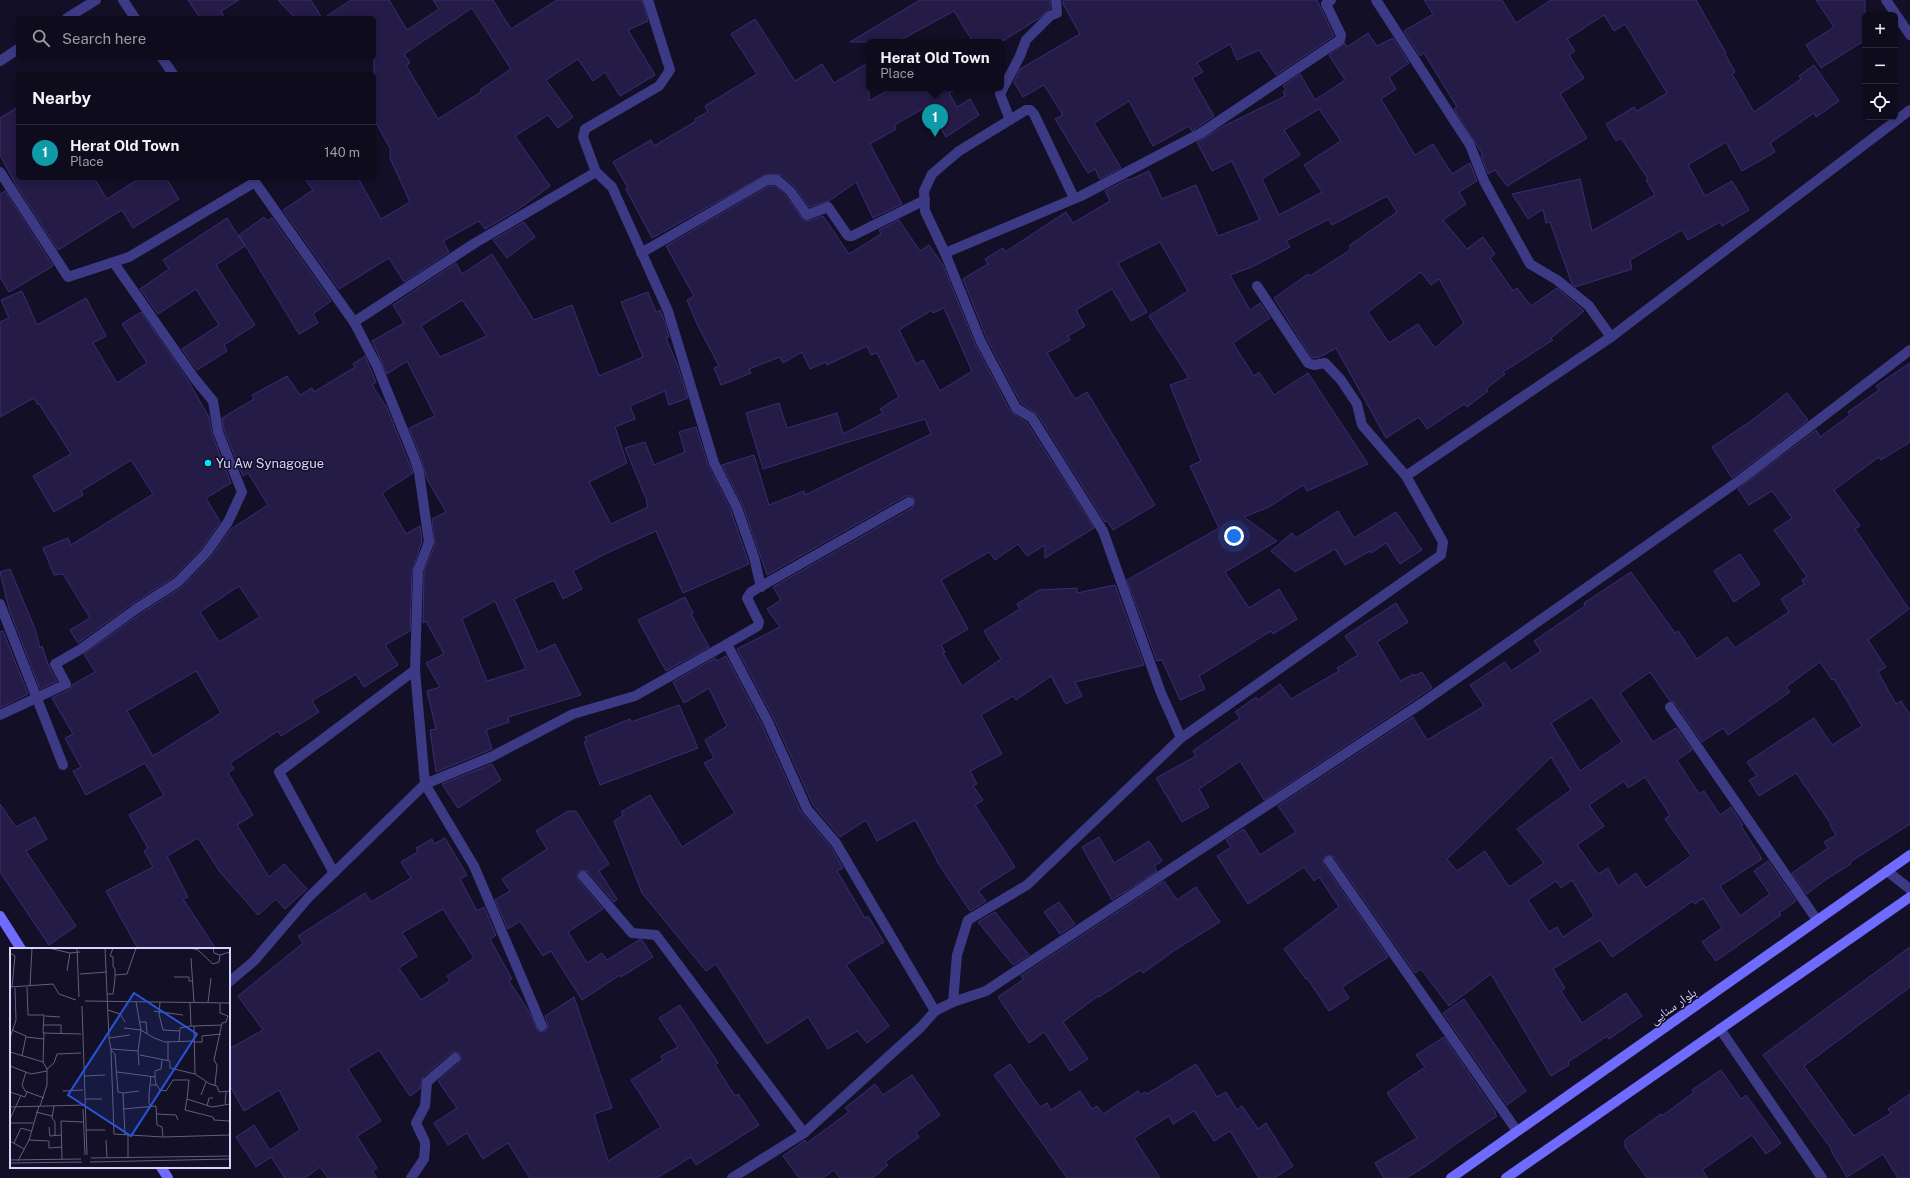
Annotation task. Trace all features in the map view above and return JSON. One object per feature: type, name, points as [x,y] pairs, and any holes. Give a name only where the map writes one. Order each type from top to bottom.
[{"type":"main road","name":"بلوار سنایی","points":[[1451,1178],[1910,855]]},
{"type":"main road","points":[[1506,1178],[1910,897]]},
{"type":"main road","points":[[0,916],[20,948]]},
{"type":"main road","points":[[162,1168],[168,1178]]},
{"type":"street","points":[[70,16],[96,0]]},
{"type":"street","points":[[123,0],[134,16]]},
{"type":"street","points":[[648,0],[670,70],[659,86],[585,129],[583,137],[596,172],[612,187],[668,312],[714,463],[737,508],[754,557],[761,587]]},
{"type":"street","points":[[1004,86],[1020,56],[1026,40],[1050,16],[1057,13],[1056,0]]},
{"type":"street","points":[[945,253],[1074,198],[1201,133],[1340,40],[1341,35],[1326,4],[1331,0]]},
{"type":"street","points":[[1376,0],[1470,145],[1484,181],[1530,264],[1557,280],[1589,306],[1611,337]]},
{"type":"street","points":[[1886,0],[1910,35]]},
{"type":"street","points":[[0,61],[16,50]]},
{"type":"street","points":[[163,60],[172,72]]},
{"type":"street","points":[[1002,91],[1000,94],[1010,120]]},
{"type":"street","points":[[1074,198],[1034,114],[1030,110],[1026,110],[959,152],[932,174],[924,191],[925,211],[945,253],[981,342],[1016,408],[1032,418],[1103,531],[1161,693],[1181,738]]},
{"type":"street","points":[[1406,476],[1611,337],[1910,110]]},
{"type":"street","points":[[0,172],[68,277],[129,258],[254,180],[354,322],[377,366],[419,472],[429,542],[418,571],[415,670],[425,784],[474,866],[542,1026]]},
{"type":"street","points":[[354,322],[475,243],[596,172]]},
{"type":"street","points":[[641,254],[767,180],[777,180],[790,191],[807,215],[828,207],[848,236],[852,236],[925,200]]},
{"type":"street","points":[[0,715],[66,684],[55,664],[81,649],[136,609],[178,582],[210,547],[228,522],[242,492],[218,432],[213,401],[195,379],[114,263]]},
{"type":"street","points":[[953,1002],[957,955],[968,920],[1027,885],[1181,738],[1441,555],[1443,542],[1406,476],[1362,425],[1357,404],[1341,380],[1325,363],[1314,365],[1308,363],[1257,286]]},
{"type":"street","points":[[732,1178],[804,1134],[921,1027],[935,1011],[953,1002],[986,991],[1422,703],[1740,480],[1910,350]]},
{"type":"street","points":[[230,981],[254,961],[308,898],[425,784],[491,757],[573,714],[635,696],[758,626],[759,622],[747,598],[751,592],[909,502]]},
{"type":"street","points":[[0,604],[35,698],[63,765]]},
{"type":"street","points":[[727,644],[768,722],[807,809],[836,843],[935,1011]]},
{"type":"street","points":[[334,873],[279,772],[415,670]]},
{"type":"street","points":[[1670,707],[1817,920]]},
{"type":"street","points":[[1329,861],[1517,1131]]},
{"type":"street","points":[[1887,871],[1910,889]]},
{"type":"street","points":[[583,876],[632,932],[656,935],[804,1134]]},
{"type":"street","points":[[1720,1029],[1822,1178]]},
{"type":"street","points":[[410,1178],[424,1158],[426,1142],[416,1123],[425,1106],[427,1082],[455,1058]]},
{"type":"building","points":[[188,0],[239,0],[221,11],[224,16],[199,16]]},
{"type":"building","points":[[278,0],[311,0],[321,16],[293,16]]},
{"type":"building","points":[[351,0],[389,0],[407,30],[439,9],[433,0],[493,0],[511,29],[557,0],[642,0],[648,21],[628,30],[655,75],[620,96],[605,72],[593,81],[578,59],[546,80],[573,117],[558,128],[548,115],[515,136],[550,186],[516,211],[485,229],[479,221],[443,241],[449,252],[404,282],[389,258],[339,289],[283,210],[313,190],[306,180],[359,180],[381,219],[410,202],[390,158],[391,150],[376,123],[376,72],[374,72],[374,60],[376,60],[376,16],[327,16]],"holes":[[[472,8],[511,69],[480,90],[481,92],[438,119],[406,65],[410,63],[404,54]]]},
{"type":"building","points":[[920,0],[1050,0],[1050,9],[1038,19],[1004,40],[971,39],[954,11],[903,39],[866,39],[866,42],[850,42]]},
{"type":"building","points":[[1063,0],[1317,0],[1334,36],[1276,75],[1259,50],[1237,60],[1230,44],[1197,63],[1203,72],[1192,78],[1214,116],[1192,131],[1189,126],[1153,146],[1129,101],[1094,123],[1121,168],[1100,179],[1095,169],[1088,173],[1055,119],[1063,115],[1044,85],[1023,97],[1014,82],[1020,69],[1080,34],[1063,4]]},
{"type":"building","points":[[1424,0],[1502,0],[1516,23],[1551,0],[1696,0],[1726,53],[1725,54],[1735,72],[1732,74],[1754,112],[1801,79],[1799,76],[1814,65],[1839,101],[1816,117],[1814,113],[1770,143],[1775,152],[1742,171],[1726,142],[1688,165],[1705,196],[1732,181],[1749,210],[1722,226],[1720,222],[1688,240],[1682,230],[1630,260],[1632,269],[1575,287],[1572,284],[1550,222],[1546,223],[1543,209],[1528,219],[1512,194],[1580,179],[1592,231],[1655,195],[1646,180],[1648,179],[1621,138],[1616,141],[1606,124],[1634,107],[1637,111],[1667,93],[1625,24],[1614,31],[1604,15],[1567,39],[1575,51],[1569,55],[1584,78],[1560,94],[1587,138],[1507,186],[1495,170],[1488,174],[1481,156],[1483,155],[1454,109],[1457,107],[1424,53],[1420,56],[1404,31],[1433,14]]},
{"type":"building","points":[[1816,0],[1865,0],[1865,12],[1862,12],[1862,42],[1821,68],[1806,45],[1834,27]]},
{"type":"building","points":[[755,19],[795,81],[822,64],[834,83],[866,64],[866,91],[869,91],[869,101],[887,91],[953,91],[949,93],[957,107],[970,99],[979,115],[946,137],[928,106],[894,125],[896,129],[870,144],[902,204],[873,218],[856,182],[829,201],[809,207],[795,187],[781,175],[767,174],[652,238],[626,189],[628,188],[613,162],[651,140],[654,146],[696,121],[695,119],[708,112],[705,106],[757,74],[731,34]]},
{"type":"building","points":[[1368,33],[1377,46],[1393,38],[1409,63],[1389,77],[1396,89],[1381,99],[1415,155],[1433,144],[1452,174],[1470,163],[1477,181],[1459,192],[1466,204],[1443,220],[1467,249],[1483,237],[1495,254],[1490,258],[1513,291],[1517,288],[1531,306],[1557,288],[1584,311],[1551,338],[1553,340],[1503,372],[1505,374],[1486,389],[1488,391],[1467,407],[1464,404],[1427,429],[1419,417],[1386,438],[1336,348],[1320,357],[1312,358],[1274,298],[1308,274],[1310,276],[1350,250],[1350,245],[1397,212],[1387,196],[1332,225],[1329,219],[1286,241],[1290,247],[1252,267],[1230,275],[1250,310],[1260,303],[1270,318],[1233,343],[1254,376],[1259,372],[1274,395],[1308,373],[1368,464],[1307,491],[1303,485],[1269,507],[1244,517],[1277,541],[1225,572],[1249,608],[1279,589],[1297,619],[1273,634],[1271,631],[1199,676],[1205,689],[1180,700],[1162,660],[1157,661],[1127,580],[1219,528],[1190,466],[1201,461],[1170,385],[1189,378],[1149,316],[1188,291],[1160,242],[1118,263],[1147,312],[1131,321],[1112,289],[1076,310],[1085,326],[1068,336],[1070,340],[1047,353],[1075,399],[1087,392],[1155,505],[1113,530],[1107,521],[1105,522],[1038,415],[1021,403],[987,339],[963,279],[988,264],[985,259],[1003,248],[1005,252],[1066,212],[1073,223],[1110,201],[1105,191],[1128,179],[1129,180],[1149,171],[1162,199],[1196,185],[1218,236],[1260,220],[1232,161],[1212,171],[1197,142],[1222,127],[1285,96],[1283,92],[1286,90],[1283,86],[1300,74],[1315,100],[1345,80],[1329,55],[1345,43],[1347,47]],"holes":[[[1319,109],[1341,141],[1304,165],[1322,192],[1279,215],[1262,179],[1300,155],[1284,130]],[[1421,272],[1431,285],[1439,279],[1464,323],[1435,348],[1418,324],[1389,343],[1368,312]]]},
{"type":"building","points":[[16,108],[16,180],[95,180],[107,199],[137,180],[167,180],[179,199],[133,228],[122,210],[58,250],[16,185],[0,155],[0,118]]},
{"type":"building","points":[[769,186],[775,186],[785,195],[804,221],[809,221],[823,216],[849,254],[881,234],[879,230],[899,220],[920,251],[929,245],[943,265],[975,344],[1010,411],[1027,423],[1094,528],[1045,558],[1045,545],[1027,556],[1018,544],[995,560],[989,552],[941,580],[968,629],[941,645],[945,652],[943,653],[962,686],[1001,659],[984,631],[1020,609],[1017,604],[1039,590],[1077,588],[1077,593],[1115,585],[1144,665],[1075,682],[1082,696],[1066,704],[1051,676],[1016,700],[1013,696],[981,715],[1002,754],[970,771],[977,784],[973,786],[983,800],[975,805],[1015,867],[978,891],[986,901],[970,911],[936,860],[915,820],[877,841],[866,820],[840,837],[813,805],[774,719],[737,649],[780,627],[767,609],[781,600],[773,587],[912,508],[915,502],[912,496],[906,496],[767,575],[743,506],[722,465],[754,455],[769,505],[804,491],[805,495],[931,434],[925,419],[763,469],[746,413],[779,403],[787,428],[837,413],[843,434],[883,413],[880,409],[899,397],[877,353],[871,355],[867,346],[827,365],[826,362],[810,369],[802,352],[783,363],[780,357],[749,369],[751,373],[721,385],[714,368],[719,366],[698,326],[687,300],[694,296],[666,246]],"holes":[[[944,308],[972,371],[940,391],[923,360],[916,364],[899,330],[932,310],[933,313]]]},
{"type":"building","points":[[5,191],[53,266],[9,292],[0,277],[0,194]]},
{"type":"building","points":[[264,217],[267,221],[272,218],[331,301],[313,314],[318,323],[299,334],[239,235]]},
{"type":"building","points":[[227,218],[245,246],[216,265],[255,325],[224,345],[227,351],[197,370],[182,349],[219,325],[196,289],[158,314],[140,289],[169,269],[163,260]]},
{"type":"building","points":[[524,222],[535,237],[507,258],[493,240]]},
{"type":"building","points":[[492,254],[534,320],[572,305],[599,376],[643,357],[621,302],[648,292],[656,312],[660,310],[665,322],[669,337],[666,338],[677,364],[688,398],[669,405],[665,391],[630,406],[635,419],[615,427],[627,463],[589,482],[611,524],[648,507],[647,501],[625,448],[645,442],[654,465],[685,452],[679,432],[696,427],[708,465],[731,511],[749,564],[683,593],[656,531],[607,553],[573,571],[582,589],[563,599],[554,580],[514,599],[538,652],[555,644],[581,695],[508,717],[509,722],[486,730],[492,749],[436,772],[430,730],[436,729],[427,691],[440,687],[426,663],[444,654],[426,621],[423,623],[424,572],[435,544],[432,519],[446,512],[427,479],[420,455],[409,428],[435,416],[407,361],[387,374],[372,341],[404,323],[393,305],[456,263],[462,274]],"holes":[[[462,300],[487,336],[440,357],[421,326]],[[495,601],[526,669],[487,681],[462,619]]]},
{"type":"building","points":[[22,291],[37,325],[86,298],[106,336],[93,343],[117,383],[147,363],[122,324],[141,312],[186,377],[209,417],[212,434],[231,483],[206,498],[220,522],[201,549],[174,577],[132,604],[78,643],[70,630],[90,618],[63,574],[54,575],[43,548],[68,538],[71,545],[153,494],[131,460],[81,491],[83,495],[54,512],[33,476],[71,454],[34,398],[0,417],[0,322],[9,318],[1,300]]},
{"type":"building","points":[[365,356],[376,382],[372,385],[387,408],[413,473],[382,493],[406,534],[420,526],[422,541],[412,571],[410,631],[385,645],[398,665],[364,687],[356,674],[312,701],[319,712],[281,736],[278,731],[230,763],[234,769],[228,773],[253,815],[237,825],[269,877],[284,864],[307,889],[285,909],[276,899],[258,915],[220,872],[198,838],[167,856],[188,897],[183,899],[215,948],[137,948],[106,891],[153,867],[144,851],[148,848],[129,815],[164,795],[145,763],[86,795],[73,771],[81,767],[65,738],[73,734],[52,698],[69,690],[72,685],[95,672],[84,654],[140,614],[182,587],[211,557],[231,529],[268,505],[248,473],[243,476],[224,430],[222,418],[254,399],[252,395],[287,376],[300,395],[312,388],[314,392],[355,367],[353,364]],"holes":[[[239,586],[260,617],[219,642],[200,612]],[[196,671],[221,713],[153,756],[127,711]]]},
{"type":"building","points":[[1910,363],[1910,442],[1881,460],[1879,457],[1834,490],[1860,526],[1855,529],[1909,609],[1868,640],[1886,667],[1878,672],[1896,704],[1901,701],[1910,715],[1910,824],[1850,862],[1851,864],[1825,880],[1807,894],[1792,873],[1828,848],[1824,842],[1836,835],[1830,825],[1831,824],[1796,773],[1759,796],[1749,780],[1757,776],[1747,762],[1814,718],[1832,745],[1862,726],[1834,679],[1832,680],[1820,662],[1786,687],[1790,692],[1728,735],[1723,728],[1702,742],[1675,703],[1670,701],[1650,672],[1620,693],[1653,742],[1676,728],[1692,750],[1677,760],[1699,794],[1704,791],[1720,815],[1731,807],[1762,859],[1720,886],[1740,916],[1770,894],[1754,871],[1768,861],[1796,901],[1779,913],[1781,915],[1716,961],[1702,942],[1722,928],[1703,898],[1695,904],[1693,901],[1612,957],[1600,940],[1553,969],[1565,988],[1561,991],[1582,1023],[1626,993],[1642,1016],[1609,1039],[1607,1036],[1568,1062],[1569,1065],[1551,1076],[1491,974],[1449,1006],[1421,969],[1415,973],[1334,857],[1328,855],[1323,859],[1324,865],[1388,957],[1342,987],[1349,998],[1329,1011],[1307,978],[1306,979],[1284,949],[1339,907],[1319,877],[1314,881],[1304,867],[1248,904],[1217,856],[1231,847],[1226,840],[1244,829],[1260,855],[1296,832],[1278,806],[1413,717],[1427,740],[1484,706],[1470,685],[1505,662],[1511,671],[1541,651],[1534,641],[1585,606],[1584,603],[1631,572],[1675,633],[1678,631],[1697,659],[1727,637],[1735,648],[1789,612],[1781,599],[1804,584],[1802,580],[1807,577],[1774,530],[1792,518],[1772,491],[1749,505],[1738,489],[1816,430],[1820,437],[1850,415],[1848,412],[1879,390],[1876,386]],"holes":[[[1592,697],[1622,742],[1580,771],[1551,723]],[[1551,757],[1571,790],[1517,829],[1544,863],[1509,887],[1485,851],[1457,871],[1447,859]],[[1645,777],[1670,815],[1665,819],[1691,856],[1646,888],[1636,873],[1618,886],[1608,868],[1598,874],[1577,845],[1604,826],[1589,805],[1624,781],[1628,788]],[[1572,880],[1594,916],[1563,937],[1557,927],[1549,932],[1528,900],[1556,881],[1561,888]]]},
{"type":"building","points":[[1787,393],[1808,420],[1732,478],[1712,447],[1751,421]]},
{"type":"building","points":[[1338,511],[1354,538],[1396,512],[1422,550],[1400,564],[1386,543],[1371,553],[1370,551],[1345,565],[1335,549],[1295,572],[1271,551],[1292,533],[1296,538]]},
{"type":"building","points":[[1740,554],[1760,584],[1734,602],[1714,571]]},
{"type":"building","points":[[10,569],[35,629],[40,648],[42,646],[49,667],[57,681],[40,689],[9,609],[0,572]]},
{"type":"building","points":[[685,597],[693,613],[691,614],[709,647],[666,671],[638,620]]},
{"type":"building","points":[[1396,603],[1408,622],[1377,642],[1400,681],[1422,672],[1432,688],[1264,800],[1240,761],[1199,789],[1209,807],[1182,822],[1156,778],[1196,756],[1193,751],[1240,718],[1235,712],[1256,697],[1258,700],[1280,684],[1291,699],[1339,671],[1337,668],[1358,655],[1345,636]]},
{"type":"building","points":[[3,631],[28,694],[0,708],[0,632]]},
{"type":"building","points":[[726,656],[762,725],[801,812],[831,847],[843,868],[837,871],[865,918],[868,916],[884,942],[846,965],[889,1026],[867,1043],[857,1031],[828,1049],[808,1017],[767,1044],[716,964],[706,971],[642,893],[614,821],[623,815],[621,812],[650,795],[682,847],[735,813],[704,763],[714,758],[705,740],[727,726],[709,688],[684,703],[673,682],[715,658],[717,661]]},
{"type":"building","points":[[679,705],[698,748],[600,785],[584,742],[587,741],[585,737],[630,719],[631,722]]},
{"type":"building","points":[[492,764],[501,780],[458,808],[442,784]]},
{"type":"building","points":[[0,804],[16,827],[35,817],[47,839],[26,851],[76,926],[49,945],[0,872]]},
{"type":"building","points":[[568,811],[576,811],[609,864],[599,871],[617,899],[614,902],[588,872],[582,870],[579,871],[577,874],[578,880],[603,909],[568,932],[587,963],[602,953],[607,960],[639,940],[642,940],[653,957],[621,977],[620,975],[582,1000],[551,951],[543,956],[520,921],[508,929],[495,900],[510,891],[502,879],[547,849],[536,831]]},
{"type":"building","points":[[1099,837],[1114,863],[1149,841],[1162,861],[1154,866],[1157,871],[1112,900],[1082,847]]},
{"type":"building","points":[[445,838],[467,875],[460,879],[477,911],[484,907],[496,935],[490,939],[512,979],[509,981],[530,1013],[538,1031],[544,1032],[547,1030],[548,1024],[545,1016],[574,997],[612,1108],[594,1114],[608,1161],[661,1127],[631,1080],[663,1060],[661,1056],[678,1047],[659,1018],[680,1005],[718,1063],[715,1065],[735,1096],[738,1094],[759,1125],[696,1165],[691,1157],[657,1178],[530,1178],[508,1143],[483,1159],[467,1133],[448,1145],[434,1123],[457,1108],[438,1081],[459,1063],[461,1057],[460,1054],[454,1052],[451,1053],[423,1077],[420,1089],[410,1096],[379,1050],[348,1069],[381,1121],[357,1136],[377,1168],[372,1171],[377,1178],[328,1178],[320,1167],[305,1178],[285,1178],[271,1157],[256,1167],[236,1137],[254,1125],[270,1150],[300,1130],[279,1090],[244,1111],[230,1086],[230,1048],[263,1030],[238,996],[303,943],[298,936],[365,893],[371,902],[411,878],[401,862],[418,852],[416,848],[432,839],[434,844]],"holes":[[[443,909],[474,958],[447,976],[450,981],[421,1000],[399,968],[417,956],[402,933]]]},
{"type":"building","points":[[1164,881],[1177,900],[1196,887],[1220,922],[1175,950],[1143,973],[1140,970],[1099,997],[1098,996],[1063,1022],[1088,1059],[1070,1071],[1044,1032],[1029,1043],[998,997],[1024,979],[1021,976]]},
{"type":"building","points":[[1059,902],[1075,924],[1060,934],[1044,912]]},
{"type":"building","points":[[995,912],[1029,955],[1013,965],[978,922]]},
{"type":"building","points":[[1910,947],[1910,987],[1804,1066],[1854,1136],[1891,1113],[1888,1109],[1910,1094],[1910,1178],[1898,1178],[1883,1154],[1847,1177],[1831,1151],[1832,1150],[1763,1055]]},
{"type":"building","points":[[1464,999],[1526,1091],[1507,1105],[1443,1013]]},
{"type":"building","points":[[1444,1037],[1497,1116],[1426,1166],[1406,1178],[1384,1178],[1375,1163],[1417,1138],[1387,1093],[1425,1067],[1416,1055]]},
{"type":"building","points":[[1010,1064],[1040,1107],[1047,1103],[1051,1110],[1080,1091],[1092,1109],[1097,1106],[1103,1114],[1138,1091],[1140,1095],[1145,1092],[1147,1094],[1196,1064],[1217,1097],[1226,1092],[1237,1110],[1242,1106],[1258,1129],[1266,1123],[1293,1166],[1274,1178],[1259,1178],[1230,1131],[1214,1141],[1194,1111],[1173,1124],[1169,1116],[1134,1138],[1160,1178],[1067,1178],[994,1075]]},
{"type":"building","points":[[1721,1070],[1741,1099],[1746,1095],[1781,1143],[1766,1154],[1752,1135],[1702,1170],[1708,1178],[1647,1178],[1625,1147],[1625,1140],[1661,1114],[1662,1116],[1694,1092],[1692,1090]]},
{"type":"building","points":[[912,1075],[940,1115],[916,1132],[919,1137],[885,1162],[888,1165],[873,1178],[840,1178],[834,1170],[823,1178],[799,1178],[783,1156],[805,1140],[807,1143],[849,1112],[845,1108],[875,1084],[883,1095]]},
{"type":"place","name":"Herat Old Town","points":[[935,137]]},
{"type":"place","name":"Yu Aw Synagogue","points":[[208,463]]}]
